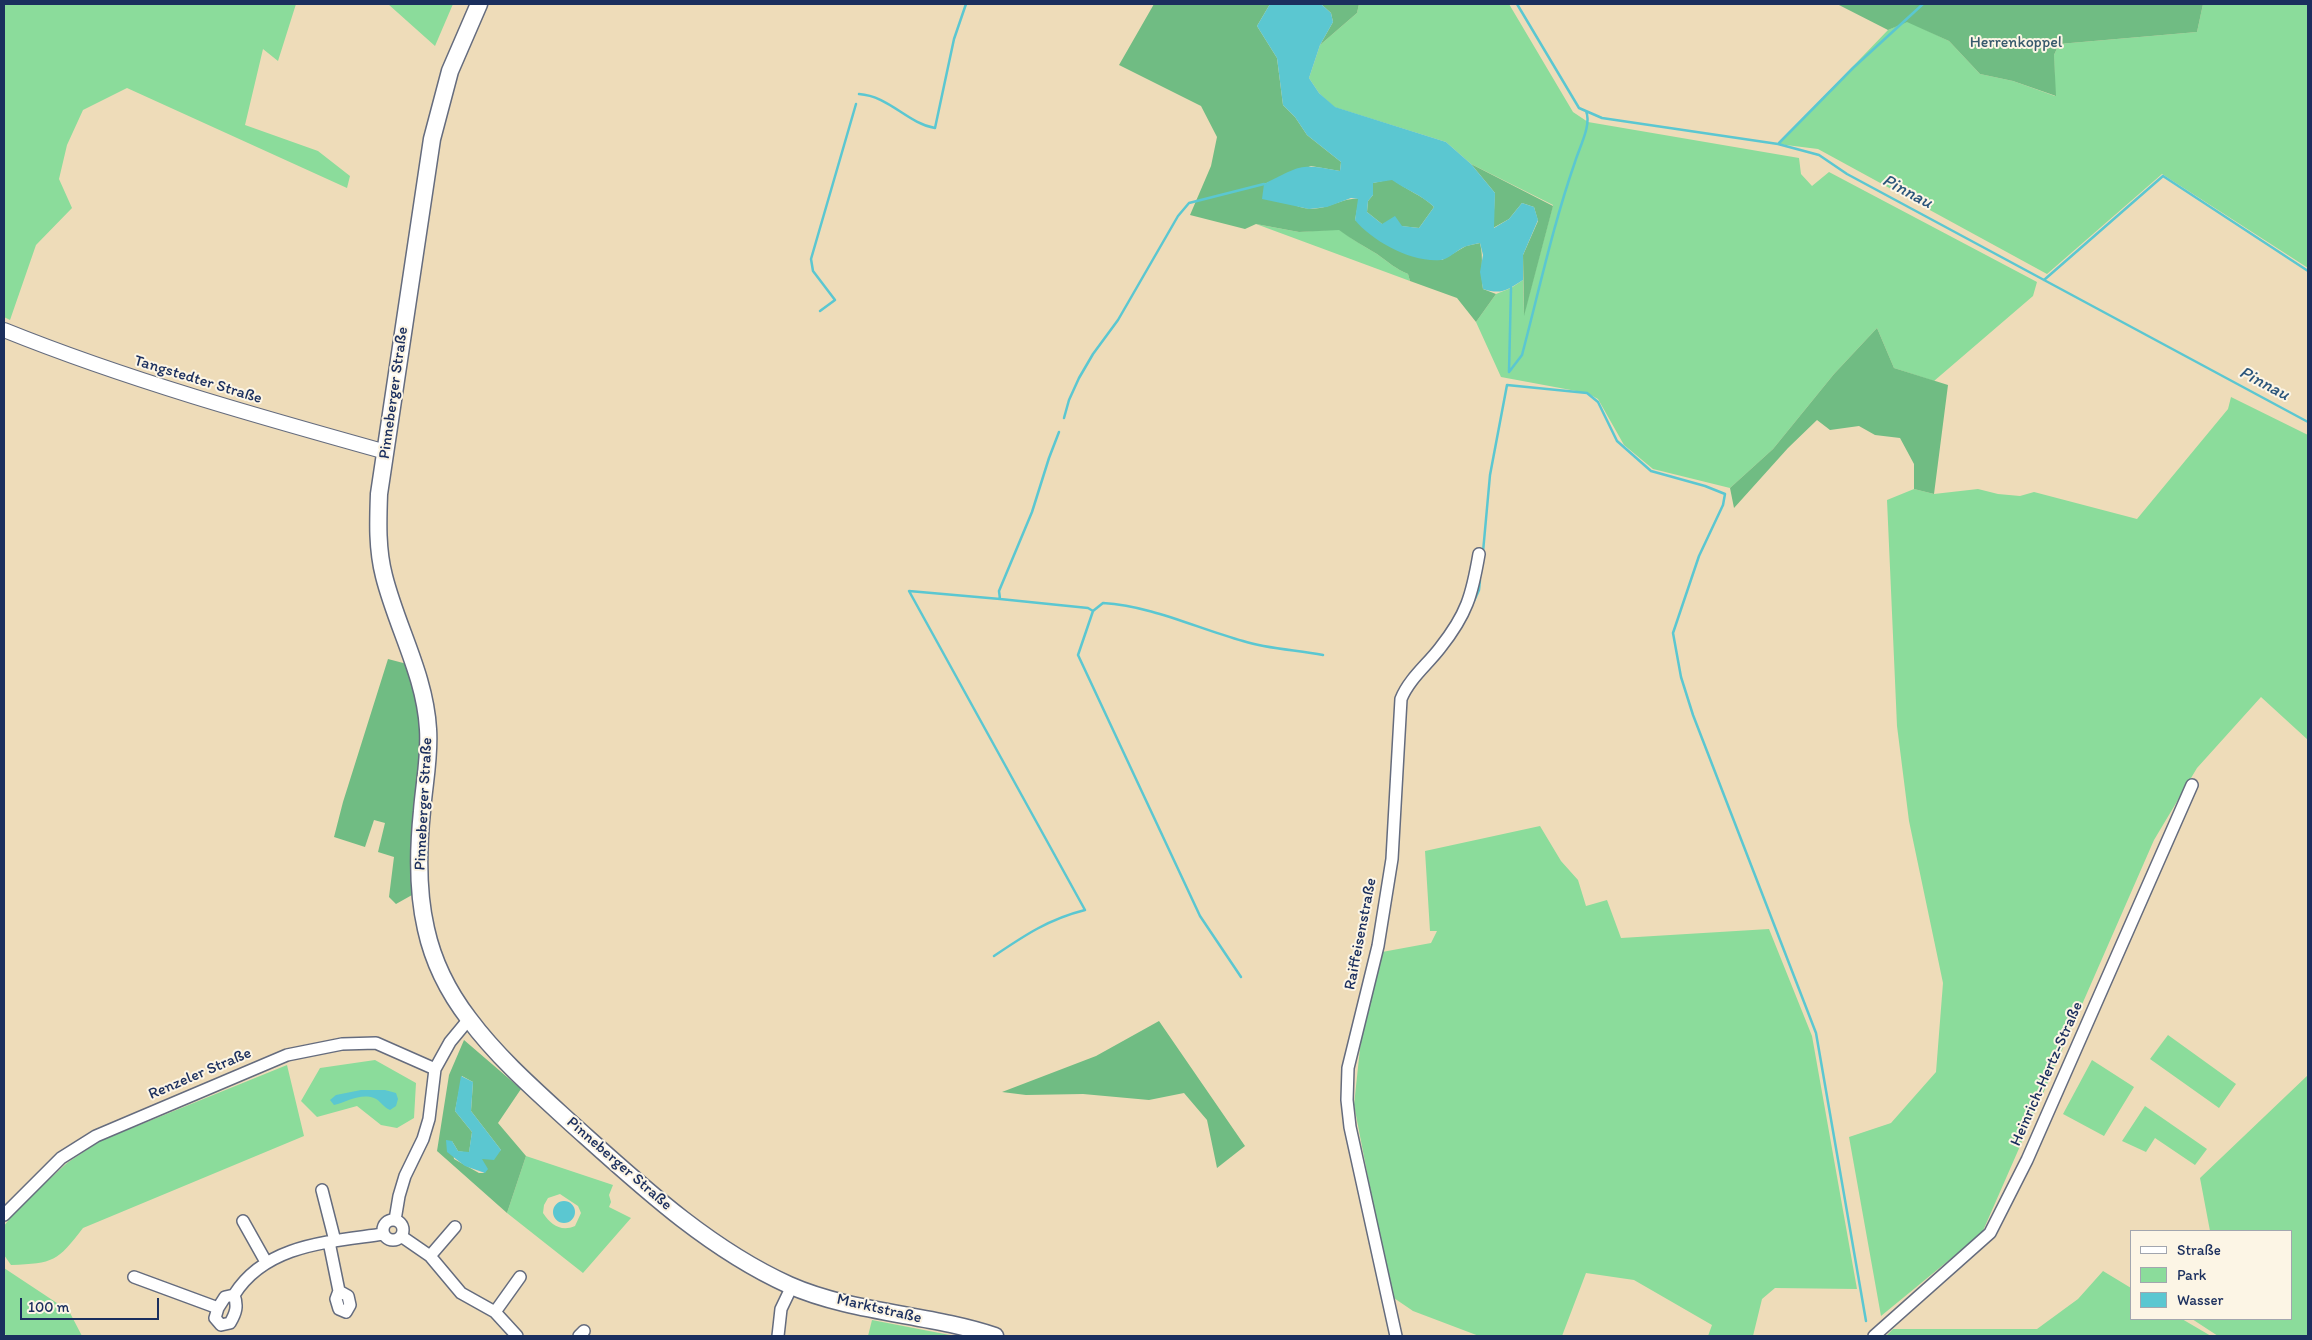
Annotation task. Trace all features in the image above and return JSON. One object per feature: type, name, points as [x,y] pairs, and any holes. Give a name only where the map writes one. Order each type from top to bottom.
[{"type":"main road","name":"Pinneberger Straße","points":[[479,4],[450,71],[432,139],[379,494],[378,537],[383,574],[422,691],[428,729],[427,770],[419,849],[420,894],[426,930],[446,984],[469,1019],[504,1059],[536,1091],[602,1151],[690,1225],[750,1265],[792,1286]]},
{"type":"main road","name":"Marktstraße","points":[[792,1286],[825,1297],[995,1336]]},
{"type":"street","name":"Tangstedter Straße","points":[[4,330],[76,359],[200,399],[386,452]]},
{"type":"street","name":"Raiffeisenstraße","points":[[1396,1336],[1350,1127],[1347,1100],[1348,1068],[1378,946],[1390,868],[1401,699],[1406,689],[1441,647],[1466,611],[1474,586],[1479,554]]},
{"type":"street","name":"Heinrich-Hertz-Straße","points":[[1874,1336],[1990,1233],[2027,1160],[2192,785]]},
{"type":"street","points":[[395,1220],[405,1176],[423,1139],[429,1119],[435,1069],[450,1042],[469,1019]]},
{"type":"street","name":"Renzeler Straße","points":[[4,1215],[61,1158],[96,1136],[287,1055],[342,1044],[376,1043],[435,1069]]},
{"type":"street","points":[[322,1190],[339,1291]]},
{"type":"street","points":[[395,1220],[401,1224],[403,1229],[401,1236],[391,1241],[383,1234],[383,1227],[388,1221],[395,1220]]},
{"type":"street","points":[[243,1221],[266,1262]]},
{"type":"street","points":[[430,1256],[454,1226]]},
{"type":"street","points":[[234,1295],[237,1304],[235,1314],[230,1323],[220,1330],[215,1318],[218,1308],[225,1297],[234,1295],[243,1281],[266,1262],[296,1248],[383,1234]]},
{"type":"street","points":[[401,1236],[430,1256],[461,1293],[494,1312],[517,1336]]},
{"type":"street","points":[[134,1277],[218,1308]]},
{"type":"street","points":[[494,1312],[520,1277]]},
{"type":"street","points":[[778,1336],[781,1309],[792,1286]]},
{"type":"green space","points":[[4,4],[296,4],[278,61],[263,49],[245,125],[318,151],[350,176],[347,188],[127,88],[83,110],[67,145],[59,179],[72,208],[36,245],[10,320],[4,317]]},
{"type":"green space","points":[[388,4],[453,4],[435,46]]},
{"type":"green space","points":[[1154,4],[1270,4],[1257,26],[1277,58],[1283,105],[1295,117],[1307,135],[1341,162],[1340,171],[1311,166],[1264,184],[1293,204],[1309,209],[1359,199],[1355,220],[1442,260],[1466,246],[1480,243],[1483,289],[1496,294],[1476,322],[1457,298],[1410,281],[1408,274],[1339,230],[1299,232],[1256,224],[1245,229],[1190,215],[1211,166],[1217,137],[1201,106],[1119,65]]},
{"type":"green space","points":[[1321,4],[1359,4],[1357,13],[1320,45],[1333,22],[1331,13]]},
{"type":"green space","points":[[1359,4],[1509,4],[1573,112],[1588,122],[1799,158],[1801,174],[1812,186],[1829,172],[2037,282],[2033,296],[1934,381],[1894,368],[1877,328],[1834,374],[1773,449],[1730,488],[1653,469],[1624,445],[1598,399],[1587,393],[1501,377],[1476,322],[1496,294],[1511,288],[1523,280],[1524,314],[1553,205],[1471,164],[1446,142],[1334,107],[1319,93],[1309,78],[1320,45],[1357,13]]},
{"type":"green space","name":"Herrenkoppel","points":[[1837,4],[2203,4],[2197,32],[2059,44],[2054,55],[2056,96],[2013,81],[1980,74],[1949,41],[1907,22],[1888,30]]},
{"type":"green space","points":[[2203,4],[2308,4],[2308,268],[2162,174],[2047,274],[1818,149],[1778,144],[1888,30],[1907,21],[1949,41],[1980,74],[2013,81],[2055,96],[2054,55],[2059,44],[2197,32]]},
{"type":"green space","points":[[1471,164],[1553,206],[1524,316],[1523,255],[1538,221],[1534,207],[1522,203],[1509,219],[1493,228],[1495,193]]},
{"type":"green space","points":[[1392,179],[1434,207],[1419,228],[1382,224],[1367,212],[1368,201],[1373,195],[1373,183]]},
{"type":"green space","points":[[1256,224],[1299,232],[1339,229],[1396,268],[1408,274],[1410,281]]},
{"type":"green space","points":[[1877,328],[1894,368],[1948,385],[1934,494],[1914,489],[1914,464],[1900,438],[1875,435],[1859,426],[1830,430],[1817,420],[1788,448],[1734,508],[1730,488],[1773,449],[1834,374]]},
{"type":"green space","points":[[2231,397],[2308,435],[2308,740],[2261,697],[2197,768],[2154,840],[1982,1233],[1881,1316],[1849,1137],[1891,1123],[1936,1072],[1943,983],[1909,821],[1897,726],[1887,500],[1914,489],[1934,494],[1978,489],[1998,494],[2020,496],[2034,492],[2137,519],[2228,409]]},
{"type":"green space","points":[[388,659],[407,664],[421,714],[421,774],[412,895],[396,904],[389,897],[394,857],[378,852],[385,823],[374,820],[365,847],[334,837],[343,802]]},
{"type":"green space","points":[[1540,826],[1561,861],[1578,880],[1586,906],[1607,900],[1621,938],[1769,929],[1812,1036],[1857,1289],[1775,1288],[1762,1299],[1753,1336],[1708,1336],[1712,1325],[1634,1280],[1586,1273],[1562,1336],[1479,1336],[1413,1311],[1391,1296],[1354,1105],[1361,1039],[1382,952],[1431,943],[1437,931],[1430,931],[1425,851]]},
{"type":"green space","points":[[1159,1021],[1245,1146],[1217,1168],[1207,1120],[1184,1093],[1149,1100],[1083,1094],[1026,1095],[1002,1092],[1096,1056]]},
{"type":"green space","points":[[2168,1035],[2236,1084],[2219,1108],[2150,1059]]},
{"type":"green space","points":[[464,1040],[521,1089],[498,1123],[526,1156],[507,1213],[437,1151],[449,1075]],"holes":[[[462,1076],[473,1082],[471,1111],[501,1150],[481,1159],[484,1173],[479,1173],[454,1159],[452,1141],[458,1151],[469,1153],[472,1132],[455,1111]]]},
{"type":"green space","points":[[375,1060],[416,1083],[414,1118],[397,1128],[381,1125],[357,1106],[317,1117],[301,1101],[320,1068]]},
{"type":"green space","points":[[2092,1060],[2134,1087],[2104,1136],[2063,1114]]},
{"type":"green space","points":[[287,1065],[304,1136],[83,1228],[67,1248],[46,1261],[11,1265],[4,1255],[4,1226],[17,1209],[67,1163],[100,1141]]},
{"type":"green space","points":[[2308,1075],[2308,1336],[2218,1336],[2194,1320],[2292,1320],[2292,1230],[2210,1230],[2200,1178]]},
{"type":"green space","points":[[2145,1106],[2207,1149],[2195,1165],[2155,1138],[2146,1152],[2122,1141]]},
{"type":"green space","points":[[526,1156],[613,1185],[609,1195],[611,1202],[609,1207],[631,1218],[583,1273],[507,1213]],"holes":[[[560,1194],[578,1206],[581,1213],[575,1226],[570,1228],[561,1228],[553,1224],[543,1213],[544,1205],[548,1198]]]},
{"type":"green space","points":[[4,1268],[69,1311],[82,1336],[7,1336],[4,1333]]},
{"type":"green space","points":[[2103,1271],[2130,1287],[2130,1320],[2184,1320],[2211,1336],[1886,1336],[1893,1329],[2037,1329],[2078,1299]]},
{"type":"green space","points":[[872,1320],[955,1336],[868,1336]]},
{"type":"water","points":[[1270,4],[1321,4],[1331,13],[1333,22],[1320,45],[1309,78],[1319,93],[1335,107],[1446,142],[1471,164],[1495,193],[1494,228],[1509,219],[1522,203],[1534,207],[1538,220],[1523,255],[1523,280],[1500,291],[1495,292],[1483,289],[1480,272],[1483,255],[1480,243],[1464,247],[1441,260],[1418,258],[1394,249],[1372,236],[1355,220],[1358,199],[1351,198],[1327,207],[1309,209],[1262,199],[1264,184],[1286,173],[1307,167],[1340,171],[1341,162],[1307,135],[1295,117],[1283,105],[1277,58],[1257,26]],"holes":[[[1392,180],[1434,207],[1419,228],[1402,226],[1395,216],[1382,224],[1367,212],[1368,201],[1373,195],[1373,183]]]},
{"type":"water","points":[[461,1076],[473,1082],[471,1111],[501,1150],[494,1160],[482,1159],[488,1169],[485,1173],[465,1166],[447,1152],[446,1140],[452,1141],[458,1151],[469,1152],[472,1132],[455,1111]]},
{"type":"water","points":[[361,1090],[385,1090],[396,1093],[398,1099],[396,1106],[390,1110],[376,1099],[369,1097],[359,1097],[334,1105],[330,1100],[336,1095]]},
{"type":"water","points":[[564,1201],[572,1204],[575,1212],[572,1220],[564,1223],[556,1220],[553,1212],[556,1204]]},
{"type":"waterway","points":[[859,94],[880,99],[916,121],[935,128],[954,39],[966,4]]},
{"type":"waterway","name":"Pinnau","points":[[1517,4],[1579,108],[1602,118],[1778,144],[1819,155],[1847,174],[2308,422]]},
{"type":"waterway","points":[[1779,143],[1853,68],[1923,4]]},
{"type":"waterway","points":[[820,311],[835,300],[813,271],[811,259],[856,104]]},
{"type":"waterway","points":[[1509,372],[1522,355],[1560,210],[1586,130],[1586,111]]},
{"type":"waterway","points":[[2044,280],[2163,176],[2308,271]]},
{"type":"waterway","points":[[1064,418],[1069,400],[1079,378],[1093,354],[1118,320],[1178,216],[1189,203],[1264,184]]},
{"type":"waterway","points":[[1509,372],[1511,288]]},
{"type":"waterway","points":[[1483,552],[1490,475],[1507,385],[1587,393],[1598,402],[1617,441],[1651,471],[1705,486],[1725,494],[1723,505],[1699,556],[1673,633],[1681,677],[1693,715],[1816,1033],[1866,1321]]},
{"type":"waterway","points":[[994,956],[1038,929],[1060,918],[1085,910],[909,591],[1000,599],[999,591],[1032,512],[1059,432]]},
{"type":"waterway","points":[[1474,601],[1479,590],[1480,580]]},
{"type":"waterway","points":[[1000,599],[1088,608],[1093,611],[1078,655],[1200,916],[1241,977]]},
{"type":"waterway","points":[[1093,611],[1103,603],[1139,608],[1253,644],[1323,655]]}]
